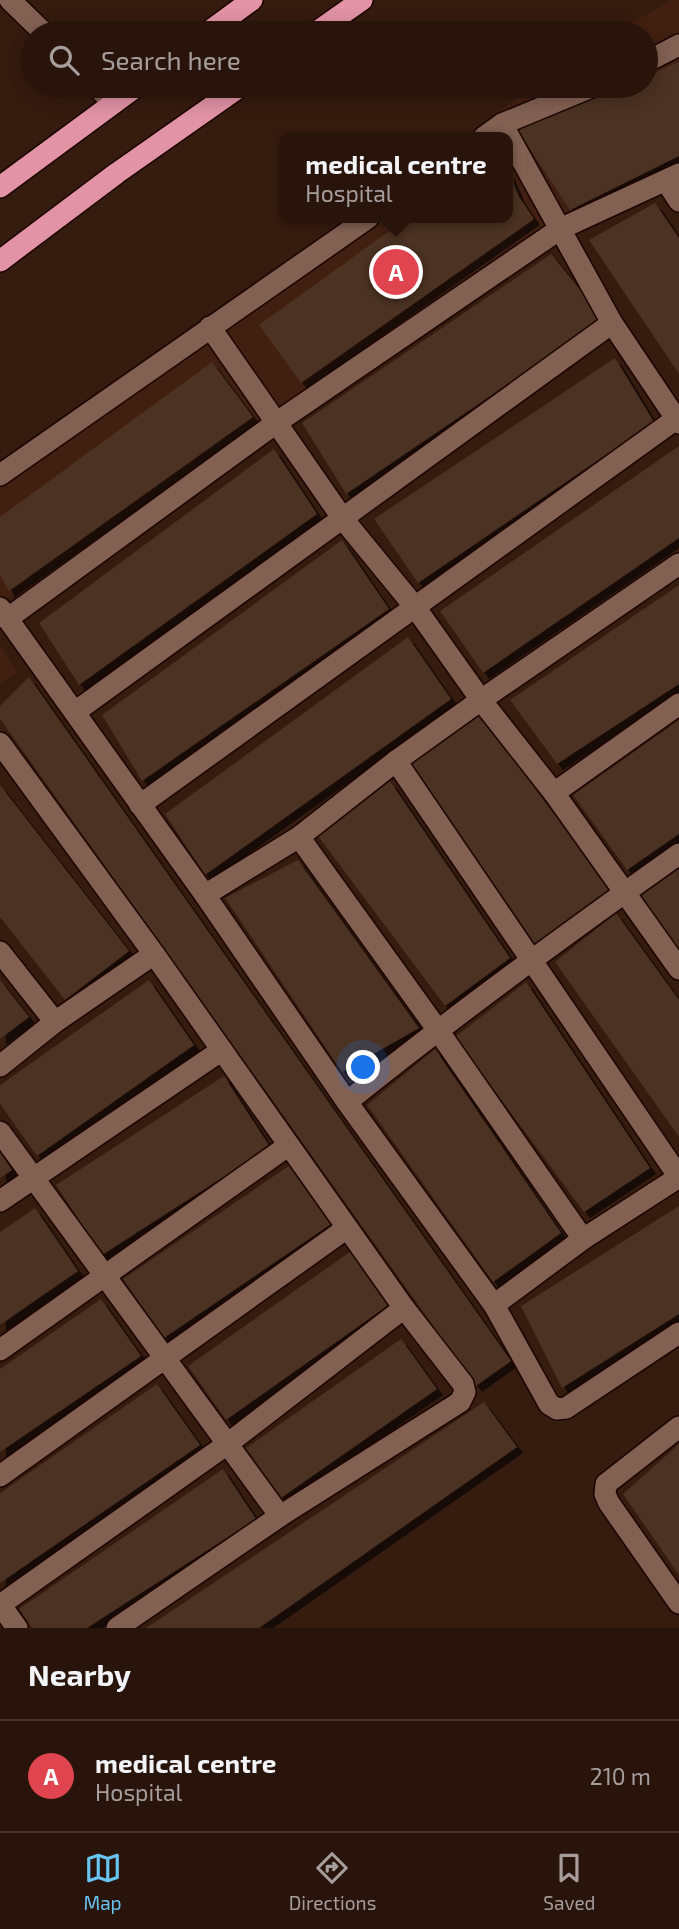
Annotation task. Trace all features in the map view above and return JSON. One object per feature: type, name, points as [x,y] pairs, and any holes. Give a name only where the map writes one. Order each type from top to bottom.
[{"type":"highway","points":[[223,21],[252,0]]},
{"type":"highway","points":[[332,21],[362,0]]},
{"type":"highway","points":[[0,187],[121,98]]},
{"type":"highway","points":[[0,261],[117,173],[224,98]]},
{"type":"street","points":[[10,0],[32,21]]},
{"type":"street","points":[[658,56],[679,45]]},
{"type":"street","points":[[109,98],[114,103]]},
{"type":"street","points":[[491,132],[502,124],[565,98]]},
{"type":"street","points":[[502,124],[506,132]]},
{"type":"street","points":[[140,805],[677,421],[612,323],[513,144]]},
{"type":"street","points":[[679,201],[673,178],[560,229],[3,613],[205,895],[347,1102],[494,1305],[549,1404],[557,1409],[566,1408],[679,1333]]},
{"type":"street","points":[[0,475],[361,223]]},
{"type":"street","points":[[75,712],[612,323]]},
{"type":"street","points":[[210,327],[343,519],[415,607],[481,700],[554,793],[679,969]]},
{"type":"street","points":[[205,895],[299,837],[396,761],[679,564]]},
{"type":"street","points":[[554,793],[679,704]]},
{"type":"street","points":[[0,743],[154,954],[404,1308],[463,1384],[465,1392],[460,1402],[280,1516],[117,1628]]},
{"type":"street","points":[[396,761],[679,1177],[583,1239],[494,1305]]},
{"type":"street","points":[[299,837],[583,1239]]},
{"type":"street","points":[[347,1102],[437,1029],[530,959],[679,854]]},
{"type":"street","points":[[0,952],[55,1022]]},
{"type":"street","points":[[0,1066],[55,1022],[154,954]]},
{"type":"street","points":[[0,1201],[222,1051]]},
{"type":"street","points":[[0,1132],[280,1516]]},
{"type":"street","points":[[0,1350],[289,1145]]},
{"type":"street","points":[[0,1476],[347,1228]]},
{"type":"street","points":[[17,1628],[0,1604],[226,1445],[404,1308]]},
{"type":"street","points":[[679,1427],[606,1484],[605,1494],[633,1539],[679,1603]]},
{"type":"shaded area","points":[[672,0],[679,0],[679,165],[674,159],[533,232],[0,604],[0,475],[346,223],[513,223],[513,132],[471,132],[518,98],[658,98],[658,21],[635,21]]},
{"type":"shaded area","points":[[0,644],[17,673],[0,684]]},
{"type":"building","points":[[679,62],[679,156],[570,210],[517,129],[593,98],[658,98],[658,71]]},
{"type":"building","points":[[513,183],[534,219],[301,383],[259,325],[400,223],[513,223]]},
{"type":"building","points":[[655,203],[679,238],[679,374],[589,240]]},
{"type":"building","points":[[551,254],[604,319],[346,494],[302,423]]},
{"type":"building","points":[[615,358],[654,422],[418,583],[374,519]]},
{"type":"building","points":[[212,362],[253,417],[9,591],[0,575],[0,517]]},
{"type":"building","points":[[679,446],[679,538],[483,673],[440,611]]},
{"type":"building","points":[[274,449],[317,514],[79,685],[39,623]]},
{"type":"building","points":[[342,540],[389,609],[142,781],[102,715]]},
{"type":"building","points":[[679,585],[679,684],[557,764],[510,700]]},
{"type":"building","points":[[408,637],[451,699],[205,875],[165,814]]},
{"type":"building","points":[[29,677],[511,1361],[476,1386],[0,719],[0,706]]},
{"type":"building","points":[[476,709],[610,889],[531,947],[405,763]]},
{"type":"building","points":[[679,720],[679,834],[627,870],[573,795]]},
{"type":"building","points":[[390,781],[510,958],[445,1006],[318,836]]},
{"type":"building","points":[[0,785],[129,951],[65,1000],[0,917]]},
{"type":"building","points":[[298,860],[419,1028],[342,1072],[225,898]]},
{"type":"building","points":[[679,865],[679,956],[637,894]]},
{"type":"building","points":[[616,913],[679,1000],[679,1137],[555,962]]},
{"type":"building","points":[[0,980],[29,1017],[0,1039]]},
{"type":"building","points":[[149,980],[194,1045],[37,1156],[0,1104],[0,1085]]},
{"type":"building","points":[[526,982],[650,1168],[584,1212],[455,1037]]},
{"type":"building","points":[[435,1049],[561,1233],[493,1282],[367,1105]]},
{"type":"building","points":[[224,1076],[270,1147],[102,1255],[56,1185]]},
{"type":"building","points":[[0,1152],[12,1170],[0,1178]]},
{"type":"building","points":[[290,1165],[331,1224],[164,1338],[123,1279]]},
{"type":"building","points":[[679,1206],[679,1314],[562,1388],[521,1306]]},
{"type":"building","points":[[35,1208],[78,1271],[0,1325],[0,1232]]},
{"type":"building","points":[[351,1251],[390,1304],[226,1420],[188,1366]]},
{"type":"building","points":[[101,1299],[141,1356],[0,1452],[0,1369]]},
{"type":"building","points":[[401,1339],[437,1389],[281,1498],[246,1448]]},
{"type":"building","points":[[157,1384],[200,1445],[0,1583],[0,1493]]},
{"type":"building","points":[[484,1402],[517,1447],[259,1628],[146,1628]]},
{"type":"building","points":[[679,1444],[679,1575],[623,1494]]},
{"type":"building","points":[[223,1469],[256,1519],[87,1628],[32,1628],[19,1609]]},
{"type":"place","name":"medical centre","points":[[396,272]]}]
